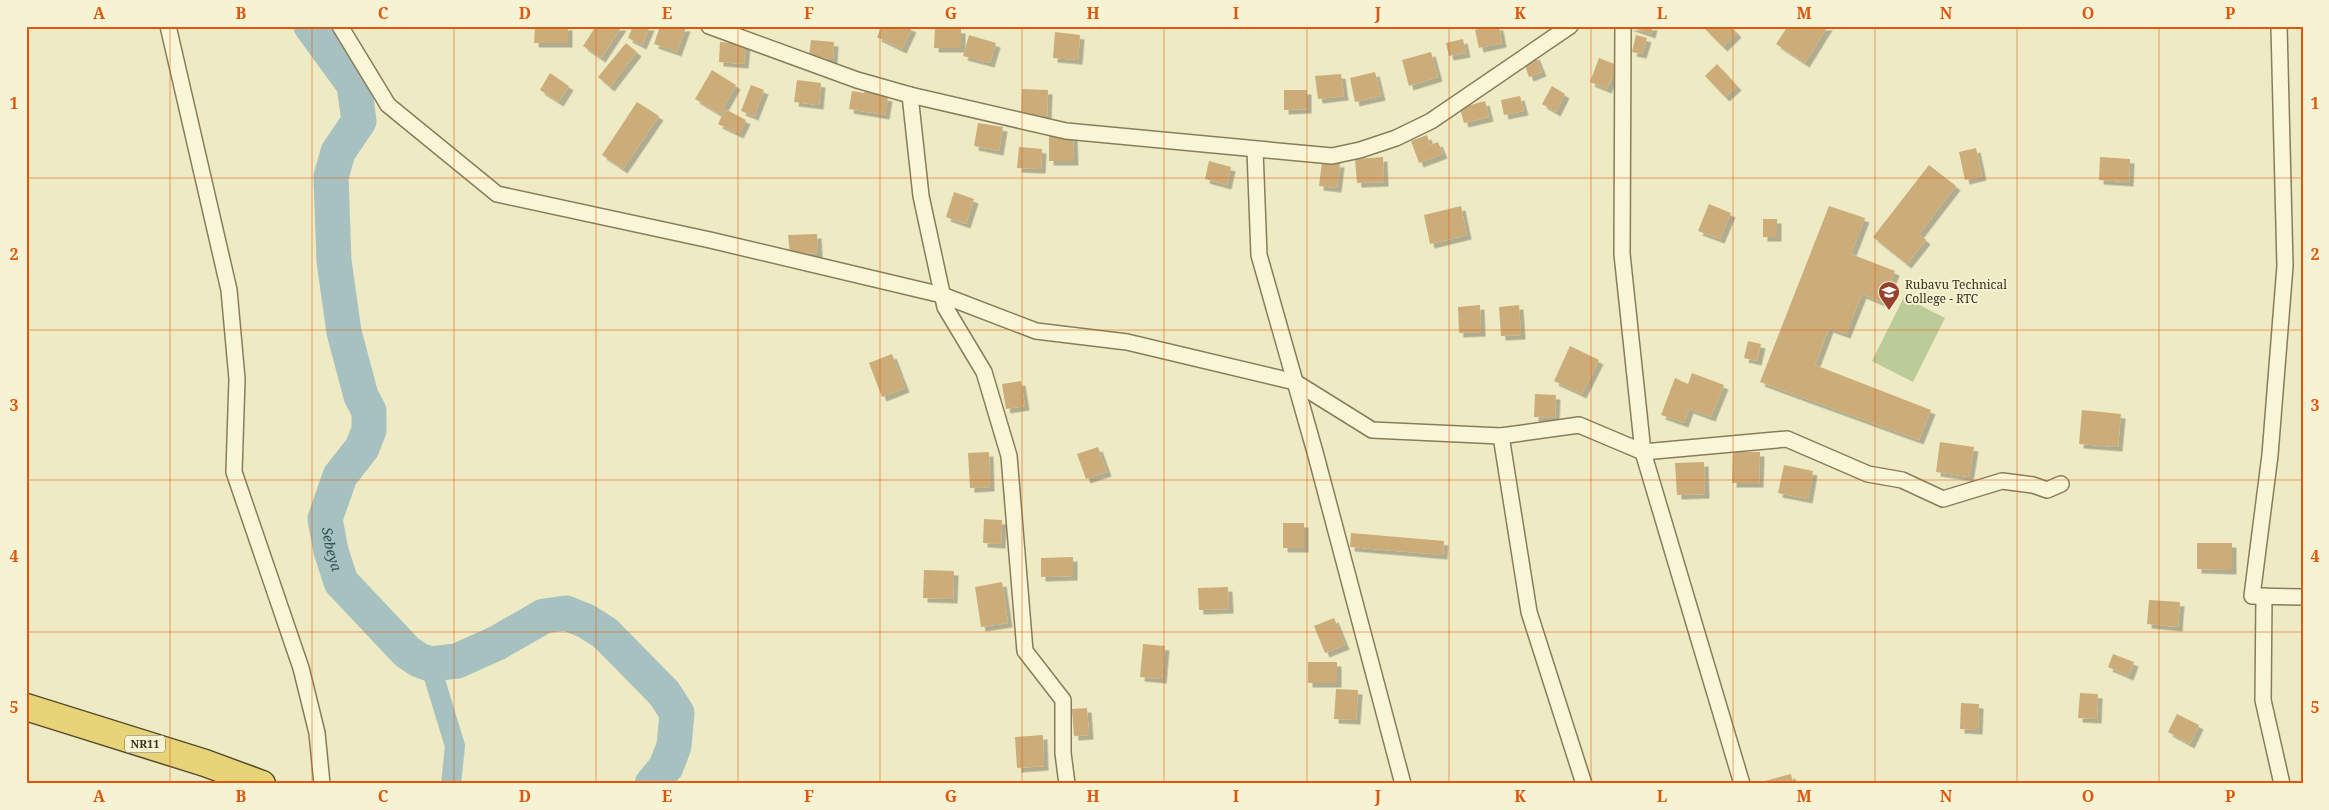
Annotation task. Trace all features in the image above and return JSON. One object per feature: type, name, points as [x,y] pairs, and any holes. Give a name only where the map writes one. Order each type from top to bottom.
[{"type":"highway","name":"NR11","points":[[26,707],[205,763],[262,784]]},
{"type":"street","points":[[168,26],[229,290],[237,379],[234,472],[301,668],[317,733],[322,784]]},
{"type":"street","points":[[340,26],[388,105],[497,194],[710,240],[942,295],[1036,331],[1127,342],[1295,382],[1372,430],[1501,436],[1579,425],[1643,452],[1787,439],[1868,474],[1902,480],[1943,499],[2002,481],[2033,485],[2047,490],[2061,484]]},
{"type":"street","points":[[708,26],[857,80],[910,95],[1066,131],[1332,156],[1360,150],[1396,138],[1431,121],[1570,26]]},
{"type":"street","points":[[1624,26],[1622,254],[1643,452],[1742,784]]},
{"type":"street","points":[[2279,26],[2285,266],[2270,455],[2252,596],[2303,597]]},
{"type":"street","points":[[910,95],[921,196],[945,307],[984,372],[1009,456],[1025,651],[1063,700],[1063,753],[1067,784]]},
{"type":"street","points":[[1255,150],[1259,254],[1403,784]]},
{"type":"street","points":[[1501,436],[1529,612],[1584,784]]},
{"type":"street","points":[[2264,596],[2263,700],[2282,784]]},
{"type":"green space","points":[[1904,297],[1945,318],[1913,382],[1872,361]]},
{"type":"building","points":[[535,26],[568,26],[568,43],[534,43]]},
{"type":"building","points":[[596,26],[622,26],[601,58],[583,46]]},
{"type":"building","points":[[633,26],[650,26],[642,45],[628,38]]},
{"type":"building","points":[[660,26],[686,27],[677,52],[654,44]]},
{"type":"building","points":[[882,26],[907,26],[912,28],[902,49],[877,37]]},
{"type":"building","points":[[1499,26],[1502,43],[1479,48],[1475,30]]},
{"type":"building","points":[[1628,26],[1653,26],[1651,34]]},
{"type":"building","points":[[1708,26],[1730,26],[1737,33],[1723,47],[1705,29]]},
{"type":"building","points":[[1788,26],[1828,26],[1805,63],[1776,44]]},
{"type":"building","points":[[935,28],[961,29],[961,48],[934,48]]},
{"type":"building","points":[[1055,32],[1080,35],[1078,60],[1053,58]]},
{"type":"building","points":[[969,35],[996,43],[990,63],[963,56]]},
{"type":"building","points":[[1636,35],[1647,38],[1642,54],[1632,52]]},
{"type":"building","points":[[1463,39],[1466,53],[1449,56],[1446,43]]},
{"type":"building","points":[[811,40],[834,42],[833,59],[809,57]]},
{"type":"building","points":[[720,42],[746,44],[744,64],[719,62]]},
{"type":"building","points":[[626,43],[637,52],[610,87],[598,77]]},
{"type":"building","points":[[1431,52],[1438,77],[1409,86],[1402,60]]},
{"type":"building","points":[[1535,55],[1542,72],[1529,77],[1523,60]]},
{"type":"building","points":[[1599,58],[1617,65],[1607,89],[1590,82]]},
{"type":"building","points":[[1717,64],[1737,86],[1725,97],[1705,76]]},
{"type":"building","points":[[712,70],[736,85],[720,114],[695,99]]},
{"type":"building","points":[[1375,72],[1381,96],[1355,102],[1350,78]]},
{"type":"building","points":[[550,73],[569,86],[559,102],[540,90]]},
{"type":"building","points":[[1341,74],[1344,96],[1318,99],[1315,76]]},
{"type":"building","points":[[797,80],[821,83],[819,105],[794,102]]},
{"type":"building","points":[[751,85],[764,90],[754,116],[741,111]]},
{"type":"building","points":[[1552,86],[1565,94],[1556,112],[1542,104]]},
{"type":"building","points":[[867,87],[878,89],[877,95],[888,97],[885,115],[849,109],[852,91],[864,93]]},
{"type":"building","points":[[1022,89],[1048,90],[1047,117],[1021,116]]},
{"type":"building","points":[[1284,90],[1307,90],[1307,109],[1284,110]]},
{"type":"building","points":[[1520,96],[1524,111],[1504,115],[1501,100]]},
{"type":"building","points":[[1485,101],[1489,117],[1464,123],[1460,108]]},
{"type":"building","points":[[637,102],[659,116],[623,169],[602,155]]},
{"type":"building","points":[[725,109],[746,120],[739,134],[718,124]]},
{"type":"building","points":[[978,123],[1003,127],[999,151],[974,146]]},
{"type":"building","points":[[1049,135],[1073,135],[1074,161],[1049,161]]},
{"type":"building","points":[[1427,135],[1430,145],[1438,142],[1443,154],[1419,163],[1411,141]]},
{"type":"building","points":[[1019,147],[1042,149],[1041,169],[1017,168]]},
{"type":"building","points":[[1976,148],[1982,176],[1965,180],[1959,152]]},
{"type":"building","points":[[1383,157],[1384,182],[1357,183],[1355,159]]},
{"type":"building","points":[[2100,157],[2130,159],[2129,182],[2099,180]]},
{"type":"building","points":[[1209,161],[1231,167],[1227,185],[1205,179]]},
{"type":"building","points":[[1322,162],[1340,163],[1337,188],[1319,186]]},
{"type":"building","points":[[1929,165],[1956,186],[1919,234],[1926,240],[1907,264],[1873,237]]},
{"type":"building","points":[[954,192],[974,199],[966,224],[946,217]]},
{"type":"building","points":[[1709,204],[1731,213],[1720,239],[1698,231]]},
{"type":"building","points":[[1461,206],[1467,235],[1430,244],[1424,215]]},
{"type":"building","points":[[1829,206],[1865,218],[1851,254],[1895,271],[1883,303],[1862,294],[1846,334],[1829,328],[1815,365],[1931,410],[1919,440],[1760,382]]},
{"type":"building","points":[[1763,219],[1777,219],[1777,237],[1763,237]]},
{"type":"building","points":[[817,234],[818,253],[790,254],[788,235]]},
{"type":"building","points":[[1480,305],[1481,332],[1459,333],[1458,307]]},
{"type":"building","points":[[1519,305],[1521,335],[1501,336],[1499,307]]},
{"type":"building","points":[[1748,341],[1761,344],[1757,361],[1744,358]]},
{"type":"building","points":[[1570,346],[1599,360],[1582,394],[1554,381]]},
{"type":"building","points":[[892,354],[905,388],[882,397],[869,363]]},
{"type":"building","points":[[1692,373],[1724,385],[1711,417],[1689,409],[1684,423],[1661,415],[1675,378],[1688,384]]},
{"type":"building","points":[[1021,381],[1025,406],[1006,409],[1002,384]]},
{"type":"building","points":[[1535,394],[1556,395],[1555,418],[1534,417]]},
{"type":"building","points":[[2082,410],[2121,414],[2118,447],[2079,444]]},
{"type":"building","points":[[1940,442],[1974,447],[1969,477],[1936,472]]},
{"type":"building","points":[[1098,447],[1107,472],[1086,479],[1077,454]]},
{"type":"building","points":[[989,452],[990,487],[970,488],[968,453]]},
{"type":"building","points":[[1733,452],[1760,452],[1759,483],[1732,483]]},
{"type":"building","points":[[1704,462],[1705,494],[1677,495],[1675,463]]},
{"type":"building","points":[[1784,465],[1813,471],[1808,499],[1778,493]]},
{"type":"building","points":[[984,519],[1002,520],[1001,544],[983,543]]},
{"type":"building","points":[[1283,523],[1304,523],[1304,548],[1283,548]]},
{"type":"building","points":[[1351,533],[1444,541],[1443,555],[1350,547]]},
{"type":"building","points":[[2197,543],[2232,543],[2232,570],[2197,569]]},
{"type":"building","points":[[1073,557],[1073,576],[1041,577],[1041,558]]},
{"type":"building","points":[[924,570],[954,571],[953,599],[923,598]]},
{"type":"building","points":[[1002,582],[1008,623],[981,627],[975,587]]},
{"type":"building","points":[[1228,587],[1229,609],[1199,610],[1198,588]]},
{"type":"building","points":[[2149,600],[2180,602],[2178,627],[2147,624]]},
{"type":"building","points":[[1334,618],[1345,645],[1325,653],[1314,626]]},
{"type":"building","points":[[1143,644],[1165,646],[1162,679],[1140,677]]},
{"type":"building","points":[[2113,654],[2134,662],[2129,676],[2108,667]]},
{"type":"building","points":[[1308,662],[1337,662],[1337,683],[1308,683]]},
{"type":"building","points":[[1336,689],[1358,690],[1356,720],[1334,719]]},
{"type":"building","points":[[2080,693],[2098,694],[2097,719],[2078,718]]},
{"type":"building","points":[[1961,703],[1979,704],[1978,730],[1960,729]]},
{"type":"building","points":[[1087,708],[1089,735],[1074,736],[1072,709]]},
{"type":"building","points":[[2177,714],[2199,725],[2190,744],[2168,732]]},
{"type":"building","points":[[1043,735],[1044,766],[1017,768],[1015,737]]},
{"type":"building","points":[[1791,774],[1793,784],[1761,784],[1761,782]]},
{"type":"waterway","name":"Sebeya","points":[[311,26],[354,85],[359,121],[338,152],[331,177],[334,261],[344,332],[361,396],[369,411],[369,430],[362,448],[340,476],[325,519],[331,551],[341,582],[407,652],[419,660],[430,664],[457,661],[497,643],[544,616],[566,613],[586,621],[605,633],[664,693],[677,713],[674,746],[666,767],[652,784]]},
{"type":"waterway","points":[[430,664],[455,746],[451,784]]},
{"type":"place","name":"Rubavu Technical College - RTC","points":[[1889,311]]}]
